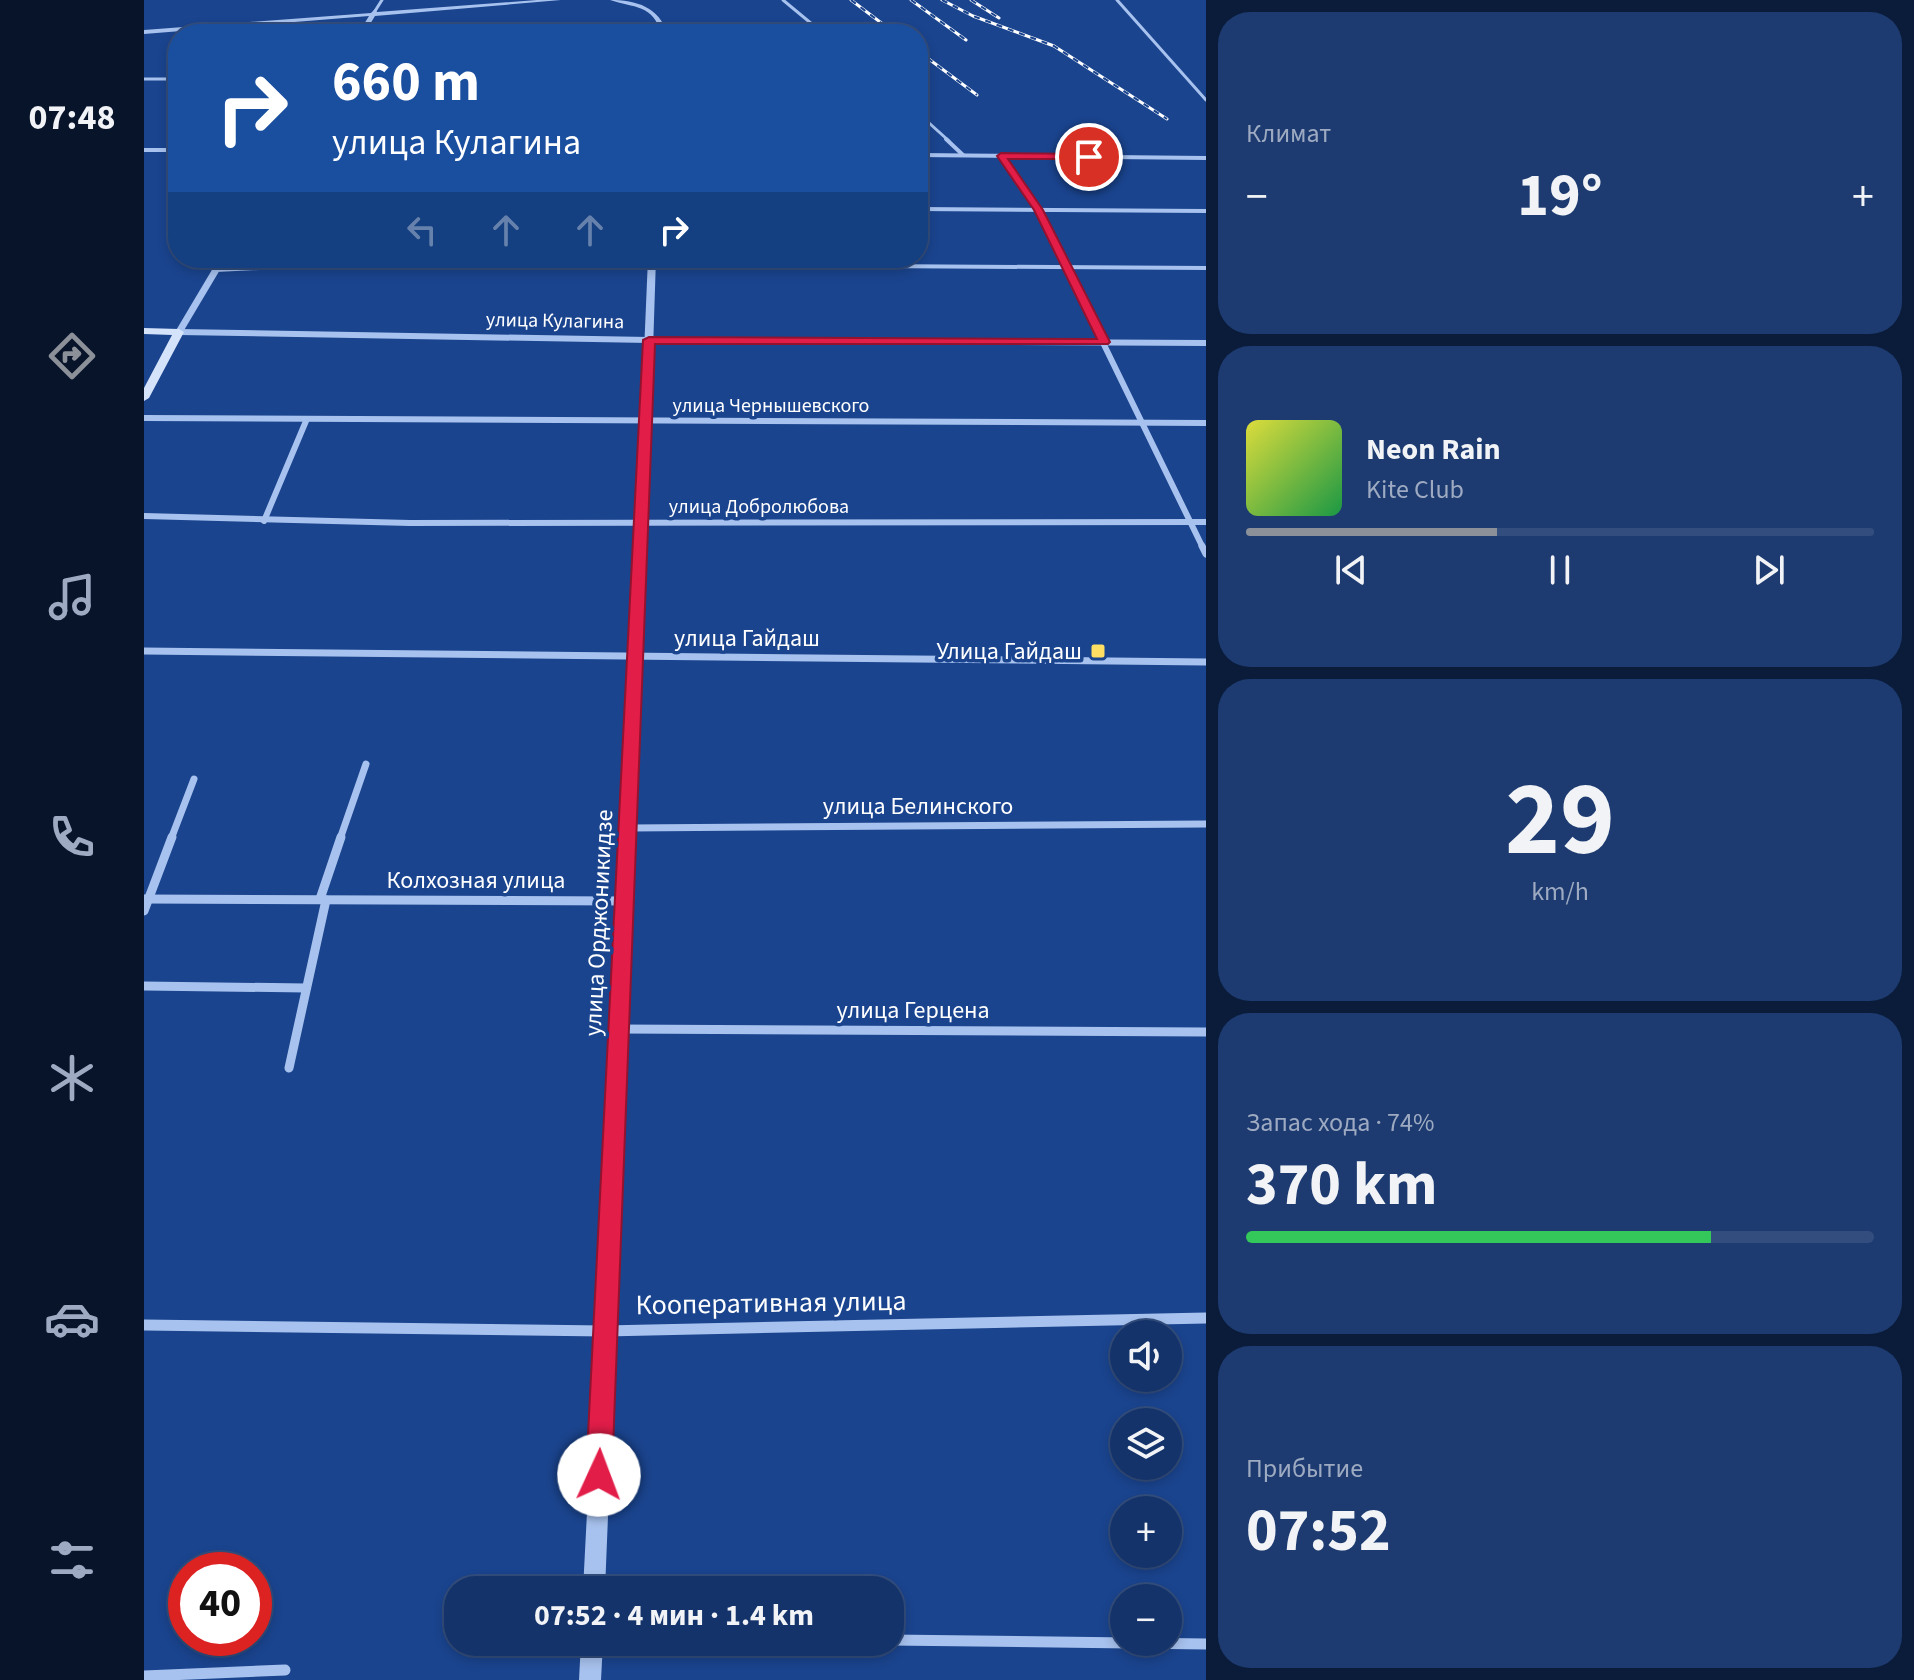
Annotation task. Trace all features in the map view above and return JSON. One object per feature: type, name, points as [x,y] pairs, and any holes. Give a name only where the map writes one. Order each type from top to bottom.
[{"type":"main road","name":"улица Кулагина","points":[[144,331],[179,332]]},
{"type":"main road","points":[[144,398],[179,332]]},
{"type":"street","points":[[367,24],[382,0]]},
{"type":"street","points":[[144,25],[558,0]]},
{"type":"street","points":[[613,0],[654,12],[662,24]]},
{"type":"street","points":[[783,0],[812,24]]},
{"type":"street","points":[[1117,0],[1206,100]]},
{"type":"street","points":[[241,24],[374,13]]},
{"type":"street","points":[[144,32],[168,30]]},
{"type":"street","points":[[144,79],[168,79]]},
{"type":"street","points":[[928,124],[963,155]]},
{"type":"street","points":[[144,150],[168,150]]},
{"type":"street","points":[[928,155],[1206,158]]},
{"type":"street","points":[[1001,156],[1038,210],[1206,554]]},
{"type":"street","points":[[928,209],[1206,211]]},
{"type":"street","points":[[928,266],[1206,268]]},
{"type":"street","points":[[179,332],[216,270],[258,268]]},
{"type":"street","name":"улица Орджоникидзе","points":[[595,1576],[630,828],[652,268]]},
{"type":"street","name":"улица Кулагина","points":[[179,332],[649,340],[1206,343]]},
{"type":"street","name":"улица Чернышевского","points":[[144,418],[1206,423]]},
{"type":"street","points":[[264,521],[306,421]]},
{"type":"street","name":"улица Добролюбова","points":[[144,516],[264,521],[1206,522]]},
{"type":"street","name":"улица Гайдаш","points":[[144,651],[1206,662]]},
{"type":"street","points":[[289,1068],[323,900],[366,764]]},
{"type":"street","points":[[144,911],[194,779]]},
{"type":"street","name":"улица Белинского","points":[[630,828],[1206,824]]},
{"type":"street","name":"Колхозная улица","points":[[146,899],[626,901]]},
{"type":"street","points":[[144,986],[306,988]]},
{"type":"street","name":"улица Герцена","points":[[620,1029],[1206,1032]]},
{"type":"street","name":"Кооперативная улица","points":[[144,1325],[605,1331],[1206,1318]]},
{"type":"street","points":[[904,1640],[1206,1644]]},
{"type":"street","points":[[590,1680],[591,1656]]},
{"type":"street","points":[[144,1676],[285,1670]]},
{"type":"railway","points":[[851,0],[883,24]]},
{"type":"railway","points":[[911,0],[966,40]]},
{"type":"railway","points":[[942,0],[973,16],[1054,46],[1167,119]]},
{"type":"railway","points":[[971,0],[999,18]]},
{"type":"railway","points":[[928,58],[977,95]]},
{"type":"place","name":"Улица Гайдаш","points":[[1098,651]]},
{"type":"route","points":[[599,1475],[630,828],[649,340],[1104,342],[1038,210],[1001,156],[1089,157]]}]
